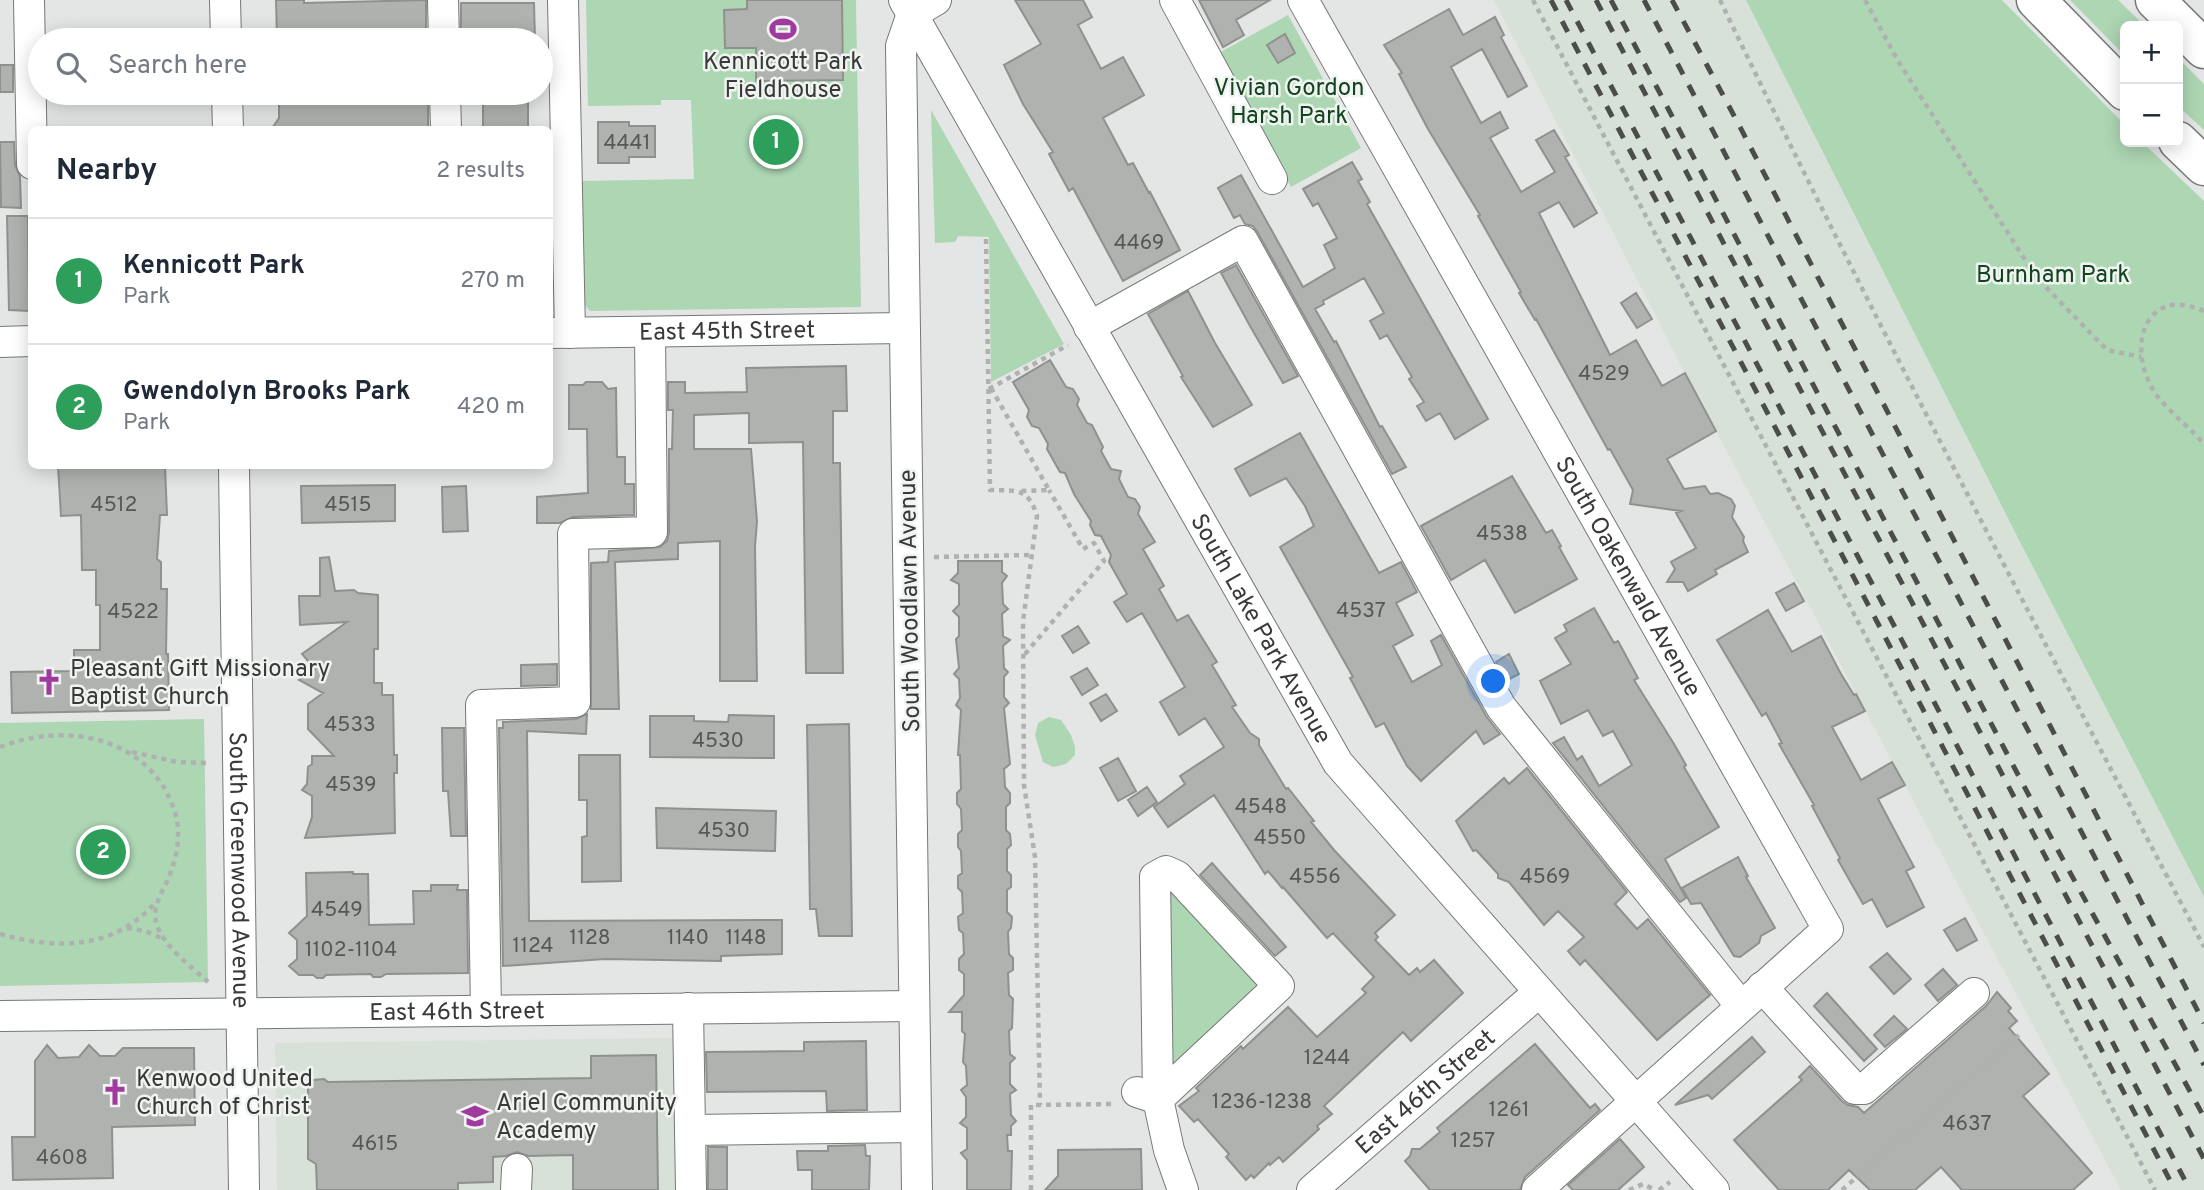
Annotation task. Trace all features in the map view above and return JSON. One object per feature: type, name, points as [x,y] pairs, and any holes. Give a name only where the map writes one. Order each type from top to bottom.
[{"type":"highway","points":[[2036,0],[2120,86]]},
{"type":"highway","points":[[2155,0],[2204,49]]},
{"type":"highway","points":[[2183,146],[2204,166]]},
{"type":"street","points":[[29,0],[30,28]]},
{"type":"street","points":[[225,0],[226,28]]},
{"type":"street","points":[[443,0],[444,28]]},
{"type":"street","points":[[560,333],[563,0]]},
{"type":"street","points":[[1175,0],[1272,179]]},
{"type":"street","name":"South Oakenwald Avenue","points":[[1303,0],[1828,929],[1537,1190]]},
{"type":"street","name":"South Woodlawn Avenue","points":[[917,5],[901,46],[917,1190]]},
{"type":"street","name":"South Lake Park Avenue","points":[[917,5],[1078,336],[1338,763],[1714,1190]]},
{"type":"street","points":[[31,105],[31,126]]},
{"type":"street","points":[[227,105],[228,126]]},
{"type":"street","points":[[445,105],[446,126]]},
{"type":"street","points":[[1078,336],[1242,241],[1501,707],[1751,996],[1855,1089],[1864,1088],[1974,993]]},
{"type":"street","name":"East 45th Street","points":[[560,333],[904,328]]},
{"type":"street","points":[[486,1011],[481,705],[575,702],[573,534],[652,532],[650,332]]},
{"type":"street","points":[[0,342],[28,341]]},
{"type":"street","name":"South Greenwood Avenue","points":[[234,469],[244,1190]]},
{"type":"street","points":[[1151,1098],[1279,986],[1177,876],[1166,871],[1155,877],[1151,1098],[1183,1190]]},
{"type":"street","name":"East 46th Street","points":[[1312,1190],[1539,992]]},
{"type":"street","name":"East 46th Street","points":[[0,1016],[914,1006]]},
{"type":"street","points":[[688,1008],[691,1190]]},
{"type":"street","points":[[690,1130],[916,1127]]},
{"type":"path","points":[[1533,0],[2155,1190]]},
{"type":"path","points":[[1720,0],[1783,131],[1972,502],[2204,947]]},
{"type":"path","points":[[1865,0],[1898,61],[2036,277],[2107,350],[2141,357]]},
{"type":"path","points":[[986,239],[990,490],[1049,490]]},
{"type":"path","points":[[2204,311],[2169,304],[2160,309],[2150,319],[2142,337],[2141,357],[2147,377],[2158,396],[2204,444]]},
{"type":"path","points":[[990,389],[1078,336]]},
{"type":"path","points":[[990,389],[1083,549],[1094,543],[1104,561],[1023,656]]},
{"type":"path","points":[[1020,491],[1032,500],[1037,516],[1023,621],[1023,656],[1024,785],[1035,857],[1040,1105]]},
{"type":"path","points":[[934,557],[1030,555]]},
{"type":"path","points":[[0,747],[29,739],[71,735],[93,737],[128,751],[177,762],[206,763]]},
{"type":"path","points":[[128,751],[156,776],[173,806],[177,819],[174,864],[157,902],[155,920],[164,939],[208,982]]},
{"type":"path","points":[[0,934],[37,943],[80,944],[98,940],[126,928],[157,902]]},
{"type":"path","points":[[126,928],[145,931],[164,939]]},
{"type":"path","points":[[1842,1190],[2019,1035]]},
{"type":"path","points":[[1031,1190],[1031,1105],[1151,1098]]},
{"type":"path","points":[[1629,1190],[1643,1184],[1657,1190],[1670,1182]]},
{"type":"shaded area","points":[[1494,0],[1746,0],[2019,540],[2204,897],[2204,1190],[2121,1190],[1685,373]]},
{"type":"shaded area","name":"Ariel Community Academy","points":[[673,1038],[675,1190],[277,1190],[275,1043]]},
{"type":"green space","points":[[586,0],[856,0],[861,307],[590,311],[585,305],[582,181],[694,179],[691,100],[661,100],[661,105],[588,106]]},
{"type":"green space","name":"Burnham Park","points":[[1746,0],[2002,0],[2120,120],[2120,147],[2147,147],[2204,201],[2204,897],[2019,540]]},
{"type":"green space","points":[[2070,0],[2118,0],[2140,21],[2120,21],[2120,51]]},
{"type":"green space","name":"Vivian Gordon Harsh Park","points":[[1288,15],[1361,148],[1291,187],[1217,54]]},
{"type":"green space","points":[[2183,63],[2204,84],[2204,130],[2183,111]]},
{"type":"green space","points":[[931,110],[1064,344],[991,382],[989,237],[958,236],[955,242],[935,243]]},
{"type":"green space","points":[[1049,717],[1061,720],[1075,747],[1075,755],[1066,764],[1053,767],[1043,762],[1035,735],[1038,723]]},
{"type":"green space","points":[[204,719],[208,982],[0,986],[0,723]]},
{"type":"green space","points":[[1177,888],[1270,989],[1168,1076],[1165,893]]},
{"type":"building","points":[[276,0],[304,0],[304,3],[426,0],[426,28],[277,28]]},
{"type":"building","name":"Kennicott Park Fieldhouse","points":[[747,0],[842,0],[843,80],[756,81],[756,48],[725,48],[724,10],[747,9]]},
{"type":"building","points":[[1015,0],[1083,0],[1092,17],[1078,25],[1101,69],[1123,57],[1144,95],[1103,118],[1128,165],[1133,163],[1150,192],[1180,250],[1123,281],[1073,188],[1069,191],[1049,154],[1053,152],[1023,104],[1004,65],[1041,44]]},
{"type":"building","points":[[1199,0],[1270,0],[1236,20],[1244,35],[1223,47]]},
{"type":"building","points":[[461,3],[534,3],[535,28],[461,28]]},
{"type":"building","points":[[1449,9],[1463,35],[1495,17],[1504,35],[1501,37],[1527,86],[1508,97],[1482,49],[1451,67],[1481,123],[1500,112],[1508,128],[1490,138],[1521,192],[1555,172],[1536,140],[1554,130],[1569,155],[1565,157],[1597,213],[1574,227],[1559,202],[1539,213],[1610,355],[1636,340],[1662,386],[1685,373],[1716,431],[1667,459],[1684,489],[1705,486],[1710,494],[1718,493],[1731,499],[1735,506],[1732,517],[1744,537],[1748,552],[1715,570],[1717,574],[1688,591],[1683,582],[1667,582],[1675,569],[1671,562],[1696,548],[1676,513],[1681,511],[1630,504],[1633,490],[1519,293],[1521,292],[1478,216],[1480,215],[1428,129],[1399,74],[1402,73],[1384,45]]},
{"type":"building","points":[[1285,34],[1295,53],[1278,63],[1267,45]]},
{"type":"building","points":[[0,65],[13,65],[13,92],[0,92]]},
{"type":"building","points":[[279,105],[428,105],[428,126],[274,126],[279,118]]},
{"type":"building","points":[[483,105],[528,105],[528,126],[483,126]]},
{"type":"building","points":[[598,122],[629,122],[629,126],[655,126],[655,157],[629,157],[629,163],[598,163]]},
{"type":"building","points":[[0,142],[14,142],[15,165],[20,176],[21,208],[1,207]]},
{"type":"building","points":[[1352,162],[1362,179],[1358,181],[1370,202],[1367,204],[1488,419],[1455,439],[1440,413],[1426,421],[1417,406],[1424,402],[1409,379],[1412,377],[1387,335],[1380,339],[1370,321],[1384,313],[1364,278],[1323,301],[1324,304],[1315,309],[1334,342],[1336,341],[1380,427],[1382,426],[1406,467],[1392,474],[1258,233],[1253,226],[1245,224],[1240,215],[1234,218],[1218,188],[1241,175],[1303,287],[1335,268],[1324,245],[1337,238],[1318,203],[1313,206],[1303,189]]},
{"type":"building","points":[[7,216],[28,216],[28,311],[9,310]]},
{"type":"building","points":[[1236,265],[1298,376],[1283,383],[1250,326],[1221,273]]},
{"type":"building","points":[[1188,291],[1252,405],[1213,427],[1181,377],[1183,376],[1148,314]]},
{"type":"building","points":[[1636,293],[1652,319],[1637,328],[1621,303]]},
{"type":"building","points":[[1050,360],[1066,387],[1073,389],[1079,399],[1077,405],[1087,423],[1092,425],[1111,469],[1121,471],[1119,479],[1128,497],[1135,499],[1140,507],[1138,514],[1155,542],[1143,549],[1164,586],[1159,589],[1177,621],[1188,615],[1217,662],[1212,665],[1236,705],[1232,707],[1250,733],[1259,739],[1259,745],[1286,789],[1288,788],[1314,821],[1311,822],[1334,850],[1395,915],[1375,933],[1378,937],[1375,940],[1409,975],[1417,968],[1420,972],[1434,960],[1463,993],[1411,1041],[1403,1032],[1324,1106],[1332,1114],[1283,1162],[1279,1157],[1254,1178],[1251,1175],[1246,1180],[1226,1157],[1229,1154],[1198,1119],[1194,1122],[1179,1106],[1199,1091],[1196,1088],[1241,1046],[1243,1049],[1288,1007],[1317,1037],[1366,993],[1362,989],[1374,977],[1333,933],[1327,938],[1268,871],[1265,874],[1214,795],[1168,827],[1154,807],[1185,784],[1180,776],[1224,747],[1205,718],[1179,735],[1160,702],[1185,687],[1142,613],[1127,622],[1114,602],[1127,594],[1109,562],[1111,555],[1101,536],[1095,535],[1091,521],[1065,473],[1060,472],[1047,449],[1048,444],[1039,428],[1032,426],[1027,417],[1029,410],[1013,382]]},
{"type":"building","points":[[846,366],[847,411],[833,411],[833,463],[840,463],[843,673],[806,673],[803,442],[749,443],[749,413],[694,415],[694,449],[751,449],[757,521],[757,681],[720,681],[720,541],[678,543],[678,559],[615,562],[619,709],[591,709],[591,563],[608,562],[609,551],[660,547],[667,541],[669,533],[669,449],[672,449],[673,410],[668,410],[668,382],[685,382],[685,393],[747,392],[746,368]]},
{"type":"building","points":[[586,382],[602,382],[608,389],[616,388],[617,457],[625,457],[625,484],[634,484],[634,515],[573,517],[560,523],[537,523],[537,497],[588,493],[587,429],[569,429],[569,385],[583,385]]},
{"type":"building","points":[[1300,433],[1379,573],[1401,562],[1417,592],[1396,603],[1413,635],[1393,646],[1412,682],[1442,665],[1431,641],[1441,635],[1486,716],[1500,734],[1484,744],[1476,731],[1421,781],[1407,766],[1384,723],[1376,727],[1350,678],[1353,677],[1280,547],[1314,526],[1305,506],[1286,478],[1250,496],[1235,469]]},
{"type":"building","points":[[58,469],[165,469],[167,515],[160,515],[157,559],[161,562],[161,589],[167,589],[169,710],[12,713],[11,672],[74,671],[74,650],[100,650],[100,605],[96,605],[96,570],[82,570],[81,515],[61,516]]},
{"type":"building","points":[[1512,476],[1546,533],[1552,530],[1577,579],[1515,613],[1485,560],[1451,580],[1421,526]]},
{"type":"building","points":[[395,485],[395,521],[302,523],[301,486]]},
{"type":"building","points":[[466,486],[468,531],[443,532],[442,487]]},
{"type":"building","points":[[329,557],[335,591],[354,590],[358,593],[378,595],[378,649],[374,649],[374,683],[382,683],[382,695],[393,695],[394,755],[397,755],[397,773],[394,773],[395,833],[305,838],[312,817],[312,796],[302,790],[307,784],[308,767],[312,764],[312,756],[334,756],[308,729],[308,704],[323,693],[299,680],[315,669],[302,654],[347,622],[300,625],[299,596],[320,596],[320,558]]},
{"type":"building","points":[[958,561],[1002,561],[1002,572],[1007,576],[1002,583],[1003,604],[1008,609],[1002,614],[1003,636],[1010,640],[1003,646],[1004,668],[1008,672],[1004,677],[1004,697],[1009,703],[1004,708],[1010,764],[1004,769],[1005,787],[1010,793],[1010,803],[1006,807],[1006,830],[1010,834],[1011,845],[1007,849],[1007,871],[1011,875],[1011,887],[1007,890],[1007,912],[1012,917],[1008,932],[1009,954],[1013,958],[1013,970],[1008,973],[1009,995],[1013,999],[1012,1028],[1009,1031],[1010,1054],[1015,1058],[1010,1063],[1010,1084],[1016,1090],[1010,1094],[1011,1115],[1016,1121],[1011,1126],[1011,1135],[1007,1135],[1008,1151],[1012,1151],[1011,1190],[967,1190],[967,1160],[961,1153],[967,1149],[967,1128],[960,1123],[966,1117],[966,1097],[961,1090],[967,1085],[966,1066],[963,1062],[965,1034],[962,1031],[962,1012],[949,1012],[964,995],[964,974],[959,970],[959,959],[964,954],[963,933],[959,930],[958,917],[963,913],[962,892],[958,888],[958,876],[962,873],[961,851],[958,847],[958,834],[962,830],[961,809],[957,804],[957,793],[961,789],[958,755],[961,710],[956,705],[960,698],[959,679],[954,674],[959,668],[956,639],[959,636],[959,617],[953,611],[959,605],[959,584],[951,580],[958,573]]},
{"type":"building","points":[[1794,583],[1804,601],[1786,611],[1776,593]]},
{"type":"building","points":[[1594,608],[1614,643],[1618,641],[1638,678],[1634,680],[1674,744],[1686,765],[1684,767],[1719,827],[1665,859],[1686,898],[1680,902],[1553,743],[1564,737],[1577,760],[1582,756],[1599,786],[1632,765],[1613,731],[1603,736],[1588,710],[1561,724],[1540,681],[1571,664],[1555,638],[1567,631],[1564,625]]},
{"type":"building","points":[[1768,610],[1792,652],[1821,636],[1841,674],[1854,695],[1856,694],[1865,711],[1832,727],[1861,780],[1892,762],[1905,785],[1878,799],[1914,867],[1906,871],[1924,907],[1887,927],[1872,899],[1863,904],[1838,860],[1840,858],[1812,806],[1814,805],[1779,744],[1782,743],[1766,713],[1762,716],[1717,640]]},
{"type":"building","points":[[1078,626],[1089,643],[1073,653],[1062,636]]},
{"type":"building","points":[[1509,654],[1519,674],[1506,681],[1496,662]]},
{"type":"building","points":[[557,664],[557,685],[521,686],[521,665]]},
{"type":"building","points":[[1087,668],[1098,685],[1082,695],[1071,677]]},
{"type":"building","points":[[1106,694],[1117,711],[1101,721],[1090,703]]},
{"type":"building","points":[[587,714],[586,734],[527,731],[529,921],[782,920],[782,954],[721,956],[721,961],[605,959],[503,966],[499,728],[503,728],[503,722],[576,719]]},
{"type":"building","points":[[729,715],[774,716],[774,758],[650,757],[650,716],[694,716],[694,721],[728,722]]},
{"type":"building","points":[[849,724],[852,936],[819,936],[816,909],[810,909],[807,725]]},
{"type":"building","points":[[442,728],[464,728],[466,836],[451,836],[448,791],[443,791]]},
{"type":"building","points":[[579,755],[620,755],[621,881],[582,882],[582,837],[587,836],[587,800],[579,800]]},
{"type":"building","points":[[1118,758],[1136,791],[1118,801],[1100,768]]},
{"type":"building","points":[[1527,768],[1627,892],[1615,904],[1637,929],[1648,919],[1710,995],[1657,1040],[1585,960],[1580,965],[1568,951],[1584,937],[1558,911],[1544,925],[1509,882],[1498,878],[1498,874],[1476,850],[1473,851],[1456,821],[1504,778],[1509,784]]},
{"type":"building","points":[[1147,787],[1157,802],[1138,816],[1128,800]]},
{"type":"building","points":[[656,808],[776,811],[775,851],[657,848]]},
{"type":"building","points":[[1738,857],[1748,876],[1746,877],[1775,928],[1761,936],[1759,943],[1740,957],[1734,956],[1701,903],[1691,904],[1682,888]]},
{"type":"building","points":[[1212,863],[1286,947],[1275,956],[1200,875]]},
{"type":"building","points":[[306,873],[368,874],[369,925],[414,924],[413,891],[431,891],[431,885],[458,885],[457,890],[467,890],[468,973],[386,974],[381,977],[373,977],[371,974],[326,975],[323,978],[299,975],[289,966],[297,959],[297,940],[289,933],[307,916]]},
{"type":"building","points":[[1965,918],[1977,940],[1957,951],[1944,930]]},
{"type":"building","points":[[1887,953],[1911,979],[1894,994],[1870,967]]},
{"type":"building","points":[[1943,969],[1957,985],[1938,1001],[1925,985]]},
{"type":"building","points":[[1997,992],[2011,1008],[2008,1011],[2017,1021],[2009,1028],[2049,1074],[2023,1096],[2092,1173],[2073,1190],[1962,1190],[1941,1167],[1915,1190],[1870,1190],[1849,1170],[1828,1190],[1779,1190],[1734,1140],[1802,1080],[1799,1077],[1810,1066],[1842,1101],[1858,1107],[1864,1113],[1986,1006]]},
{"type":"building","points":[[1827,993],[1877,1049],[1864,1061],[1814,1006]]},
{"type":"building","points":[[1894,1016],[1907,1029],[1885,1047],[1874,1035]]},
{"type":"building","points":[[1752,1037],[1765,1052],[1712,1099],[1708,1095],[1675,1105]]},
{"type":"building","points":[[866,1041],[867,1110],[827,1111],[826,1091],[707,1092],[706,1052],[804,1051],[804,1042]]},
{"type":"building","points":[[1535,1044],[1590,1108],[1595,1104],[1600,1110],[1525,1177],[1520,1190],[1430,1190],[1405,1161],[1412,1149],[1420,1149],[1440,1132],[1437,1128]]},
{"type":"building","name":"Kenwood United Church of Christ","points":[[47,1045],[58,1058],[79,1057],[89,1045],[100,1056],[115,1056],[123,1048],[194,1048],[195,1125],[112,1127],[113,1178],[13,1180],[12,1137],[35,1137],[35,1061]]},
{"type":"building","name":"Ariel Community Academy","points":[[656,1055],[658,1190],[573,1190],[573,1155],[528,1156],[517,1152],[493,1157],[493,1182],[458,1183],[458,1190],[317,1190],[316,1164],[308,1159],[308,1084],[313,1080],[324,1079],[328,1082],[591,1078],[591,1056]]},
{"type":"building","points":[[1620,1139],[1644,1167],[1618,1190],[1573,1190],[1568,1185]]},
{"type":"building","points":[[865,1145],[866,1156],[870,1156],[869,1190],[812,1190],[812,1170],[798,1170],[797,1151],[828,1151],[828,1146]]},
{"type":"building","points":[[708,1147],[727,1147],[727,1190],[708,1190]]},
{"type":"building","points":[[1141,1149],[1142,1190],[1045,1190],[1058,1176],[1058,1150]]},
{"type":"railway","points":[[1551,0],[2175,1190]]},
{"type":"railway","points":[[1566,0],[2190,1190]]},
{"type":"railway","points":[[1596,0],[2204,1159]]},
{"type":"railway","points":[[1611,0],[2055,845],[2204,1117]]},
{"type":"railway","points":[[1644,0],[2204,1065]]},
{"type":"railway","points":[[1672,0],[2204,1023]]},
{"type":"place","name":"Kennicott Park Fieldhouse","points":[[783,29]]},
{"type":"place","name":"Kennicott Park","points":[[776,142]]},
{"type":"place","name":"Pleasant Gift Missionary Baptist Church","points":[[49,682]]},
{"type":"place","name":"Gwendolyn Brooks Park","points":[[103,852]]},
{"type":"place","name":"Kenwood United Church of Christ","points":[[115,1092]]},
{"type":"place","name":"Ariel Community Academy","points":[[475,1116]]}]
